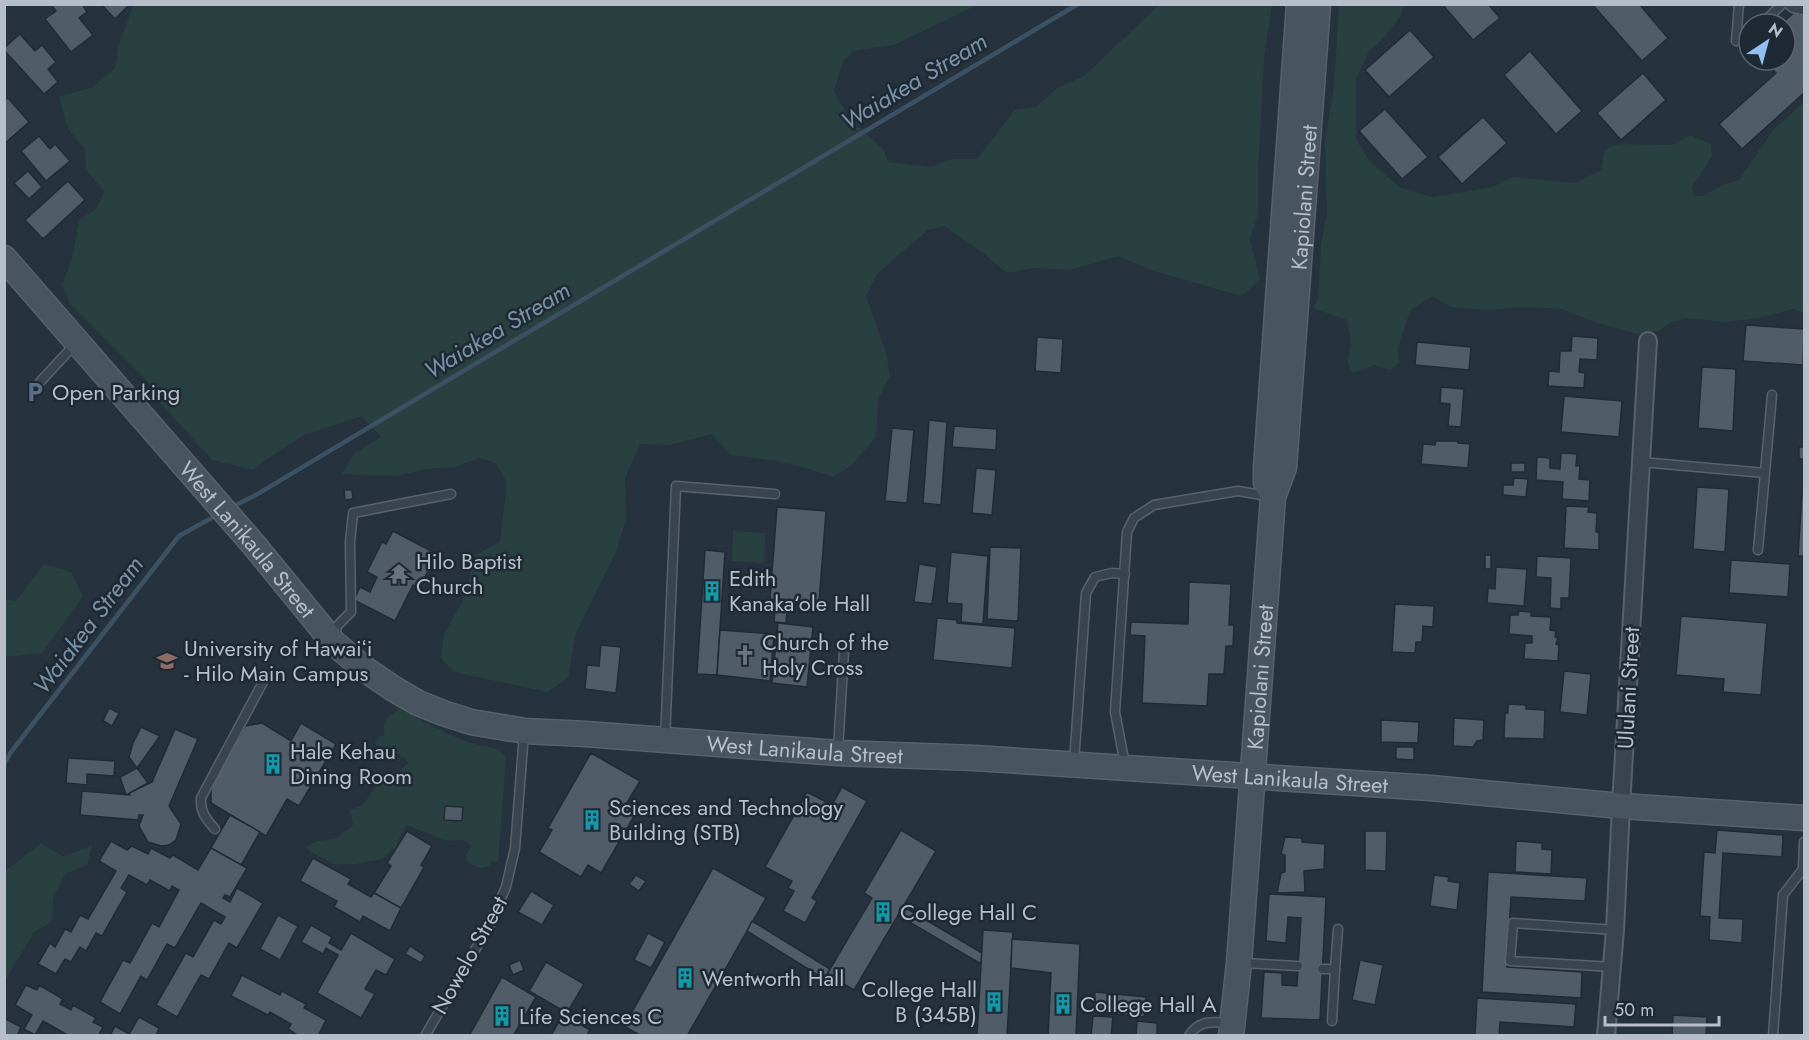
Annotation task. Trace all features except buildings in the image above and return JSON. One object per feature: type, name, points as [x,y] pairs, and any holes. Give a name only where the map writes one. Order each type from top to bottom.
[{"type":"street","name":"Kapiolani Street","points":[[1273,497],[1266,483],[1266,468],[1299,4]]},
{"type":"street","name":"Kapiolani Street","points":[[1232,1029],[1239,963],[1273,497],[1284,467],[1318,4]]},
{"type":"street","name":"West Lanikaula Street","points":[[4,258],[254,545],[334,643],[366,670],[418,703],[471,722],[525,731],[838,753],[975,758],[1431,788],[1621,806],[1804,818]]},
{"type":"street","name":"Ululani Street","points":[[1606,1035],[1615,930],[1648,341]]},
{"type":"lane","points":[[1788,4],[1793,8],[1804,10]]},
{"type":"lane","points":[[40,382],[77,341]]},
{"type":"lane","points":[[1758,550],[1772,395]]},
{"type":"lane","points":[[1641,462],[1765,473]]},
{"type":"lane","points":[[665,740],[676,486],[775,494]]},
{"type":"lane","points":[[1126,769],[1115,712],[1128,532],[1134,518],[1154,505],[1238,491],[1273,497]]},
{"type":"lane","points":[[334,643],[337,626],[351,612],[350,542],[353,513],[451,494]]},
{"type":"lane","points":[[1074,765],[1086,593],[1095,577],[1112,573],[1125,574]]},
{"type":"lane","points":[[838,753],[844,651]]},
{"type":"lane","points":[[215,829],[204,818],[200,807],[201,798],[263,682]]},
{"type":"lane","name":"Nowelo Street","points":[[425,1035],[489,924],[506,887],[515,848],[525,731]]},
{"type":"lane","points":[[1773,1035],[1783,895],[1803,869],[1804,842]]},
{"type":"lane","points":[[1612,967],[1510,961],[1513,923],[1615,930]]},
{"type":"lane","points":[[1332,1021],[1338,929]]},
{"type":"lane","points":[[1239,963],[1298,966]]},
{"type":"lane","points":[[1322,969],[1335,969]]},
{"type":"lane","points":[[1189,1035],[1205,1022],[1232,1029]]},
{"type":"green space","points":[[134,5],[977,5],[894,45],[853,51],[843,61],[834,91],[850,119],[884,150],[888,162],[931,167],[952,159],[977,159],[1015,110],[1036,107],[1057,88],[1084,76],[1159,5],[1272,5],[1264,58],[1258,214],[1250,239],[1260,280],[1241,296],[1154,271],[1118,256],[1069,270],[1033,268],[1007,273],[978,249],[944,226],[928,230],[878,273],[866,296],[886,352],[890,376],[878,399],[876,437],[851,466],[833,477],[782,463],[730,455],[712,434],[670,445],[640,444],[625,478],[626,519],[616,552],[576,633],[568,678],[548,692],[454,672],[441,658],[444,635],[466,594],[475,555],[500,542],[507,483],[496,463],[479,458],[455,467],[426,469],[397,476],[342,474],[355,453],[381,437],[362,416],[304,435],[253,470],[212,460],[156,398],[147,381],[70,304],[62,285],[72,259],[79,220],[96,209],[104,192],[86,169],[85,149],[68,129],[59,97],[93,87],[115,68],[119,43]]},
{"type":"green space","points":[[1339,5],[1404,5],[1401,15],[1383,39],[1369,51],[1356,79],[1356,140],[1370,161],[1399,187],[1431,197],[1492,187],[1513,177],[1575,183],[1601,170],[1605,149],[1619,144],[1672,145],[1690,135],[1711,144],[1712,156],[1692,187],[1694,196],[1702,196],[1739,180],[1774,129],[1804,102],[1804,313],[1793,309],[1759,318],[1726,322],[1686,318],[1669,323],[1659,331],[1637,334],[1594,322],[1563,309],[1524,307],[1488,310],[1451,307],[1432,296],[1410,311],[1398,348],[1399,363],[1390,370],[1374,365],[1353,373],[1347,362],[1351,342],[1347,320],[1313,308],[1318,298],[1321,245],[1327,212],[1325,141],[1334,87]]},
{"type":"green space","points":[[733,531],[765,533],[764,563],[732,561]]},
{"type":"green space","points":[[44,564],[71,572],[83,596],[42,653],[5,657],[5,600],[16,601]]},
{"type":"green space","points":[[400,709],[448,734],[468,742],[494,748],[504,754],[506,758],[498,862],[492,861],[490,865],[480,868],[475,866],[467,861],[466,855],[471,846],[464,840],[448,841],[406,825],[396,846],[382,859],[356,864],[334,864],[309,851],[307,847],[314,842],[336,838],[353,825],[350,810],[363,805],[385,773],[398,772],[408,763],[398,754],[377,746],[375,742],[379,737],[385,735],[384,726],[387,719]]},
{"type":"green space","points":[[41,843],[64,857],[92,845],[87,865],[65,874],[53,899],[52,922],[34,932],[5,981],[5,870]]},
{"type":"waterway","name":"Waiakea Stream","points":[[232,507],[1078,4]]},
{"type":"waterway","name":"Waiakea Stream","points":[[4,764],[179,536],[217,515]]},
{"type":"place","name":"Open Parking","points":[[35,392]]},
{"type":"place","name":"Hilo Baptist Church","points":[[399,574]]},
{"type":"place","name":"Edith Kanaka‘ole Hall","points":[[712,591]]},
{"type":"place","name":"Church of the Holy Cross","points":[[745,655]]},
{"type":"place","name":"University of Hawaiʻi - Hilo Main Campus","points":[[167,661]]},
{"type":"place","name":"Hale Kehau Dining Room","points":[[273,764]]},
{"type":"place","name":"Sciences and Technology Building (STB)","points":[[592,820]]},
{"type":"place","name":"College Hall C","points":[[883,912]]},
{"type":"place","name":"Wentworth Hall","points":[[685,978]]},
{"type":"place","name":"College Hall B (345B)","points":[[994,1002]]},
{"type":"place","name":"College Hall A","points":[[1063,1004]]},
{"type":"place","name":"Life Sciences C","points":[[502,1016]]}]
